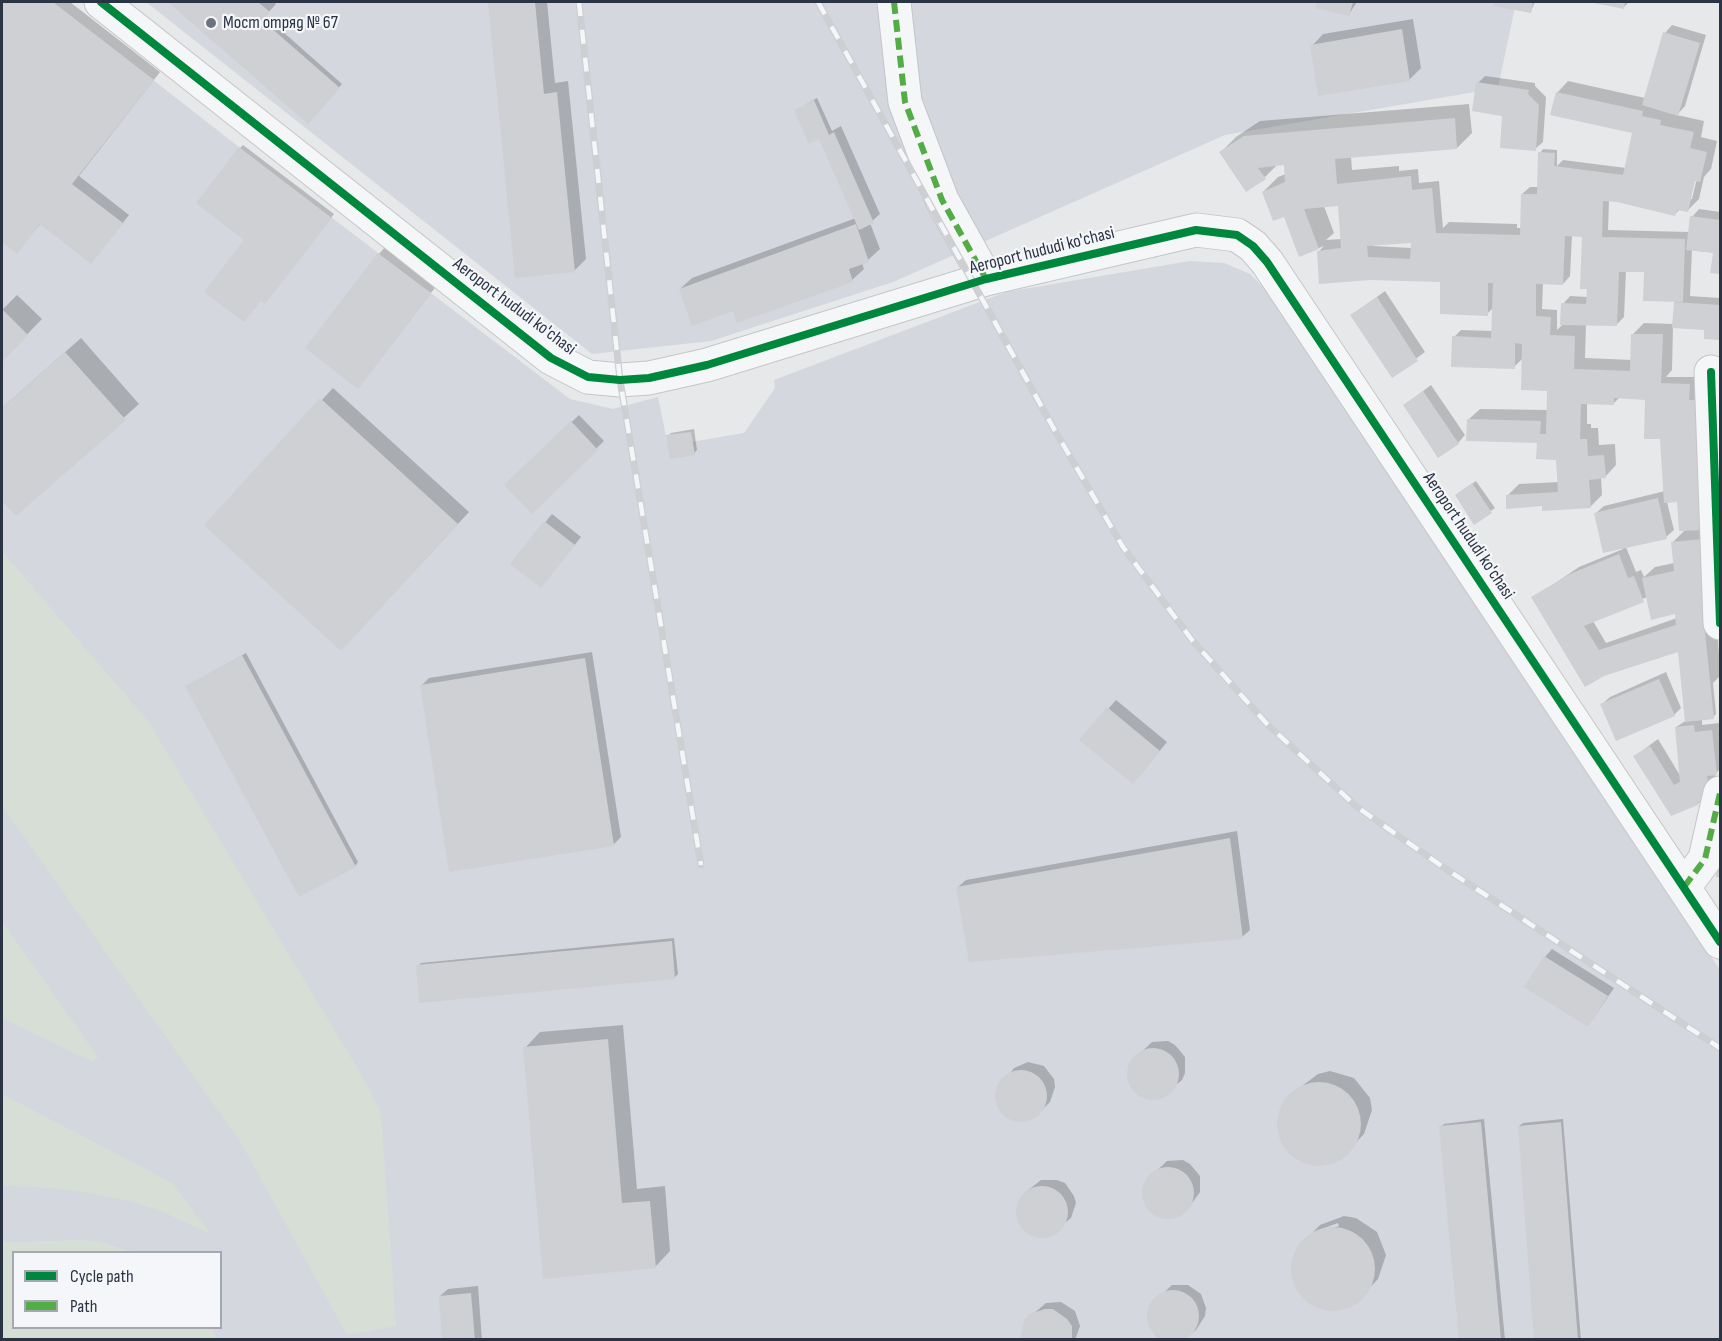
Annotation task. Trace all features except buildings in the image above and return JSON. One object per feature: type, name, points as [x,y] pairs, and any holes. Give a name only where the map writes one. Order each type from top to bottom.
[{"type":"street","name":"Aeroport hududi ko'chasi","points":[[100,2],[551,358],[588,377],[640,379],[707,365],[986,279],[1196,230],[1231,233],[1253,246],[1280,281],[1720,942]]},
{"type":"street","points":[[894,2],[905,102],[942,200],[986,279]]},
{"type":"street","points":[[1711,372],[1720,623]]},
{"type":"street","points":[[1684,887],[1705,859],[1720,793]]},
{"type":"shaded area","points":[[2,2],[53,2],[570,399],[613,409],[658,397],[668,446],[744,433],[775,388],[774,380],[1006,292],[1190,261],[1224,263],[1250,274],[1264,288],[1720,970],[1720,1339],[2,1340]]},
{"type":"shaded area","points":[[146,2],[1516,2],[1498,88],[1225,135],[893,282],[711,341],[592,354]]},
{"type":"shaded area","points":[[2,551],[148,721],[366,1082],[381,1113],[396,1326],[347,1335],[241,1143],[2,806]]},
{"type":"shaded area","points":[[2,921],[98,1057],[93,1062],[2,1018]]},
{"type":"shaded area","points":[[2,1094],[172,1183],[211,1234],[159,1211],[116,1198],[40,1187],[2,1186]]},
{"type":"shaded area","points":[[82,1240],[100,1242],[130,1251],[12,1251],[12,1329],[212,1329],[218,1339],[2,1339],[2,1242]]},
{"type":"railway","points":[[579,2],[620,380],[701,865]]},
{"type":"railway","points":[[818,2],[1054,429],[1123,547],[1192,640],[1267,724],[1357,807],[1446,869],[1720,1048]]},
{"type":"marked path","points":[[894,2],[905,102],[942,200],[986,279]]},
{"type":"marked path","points":[[1684,887],[1705,859],[1720,793]]},
{"type":"cycle path","points":[[101,2],[551,358],[588,377],[620,380],[649,378],[707,365],[986,279],[1196,230],[1237,235],[1253,246],[1267,262],[1720,942]]},
{"type":"cycle path","points":[[1711,372],[1720,623]]},
{"type":"place","name":"Мост отряд № 67","points":[[211,23]]}]
